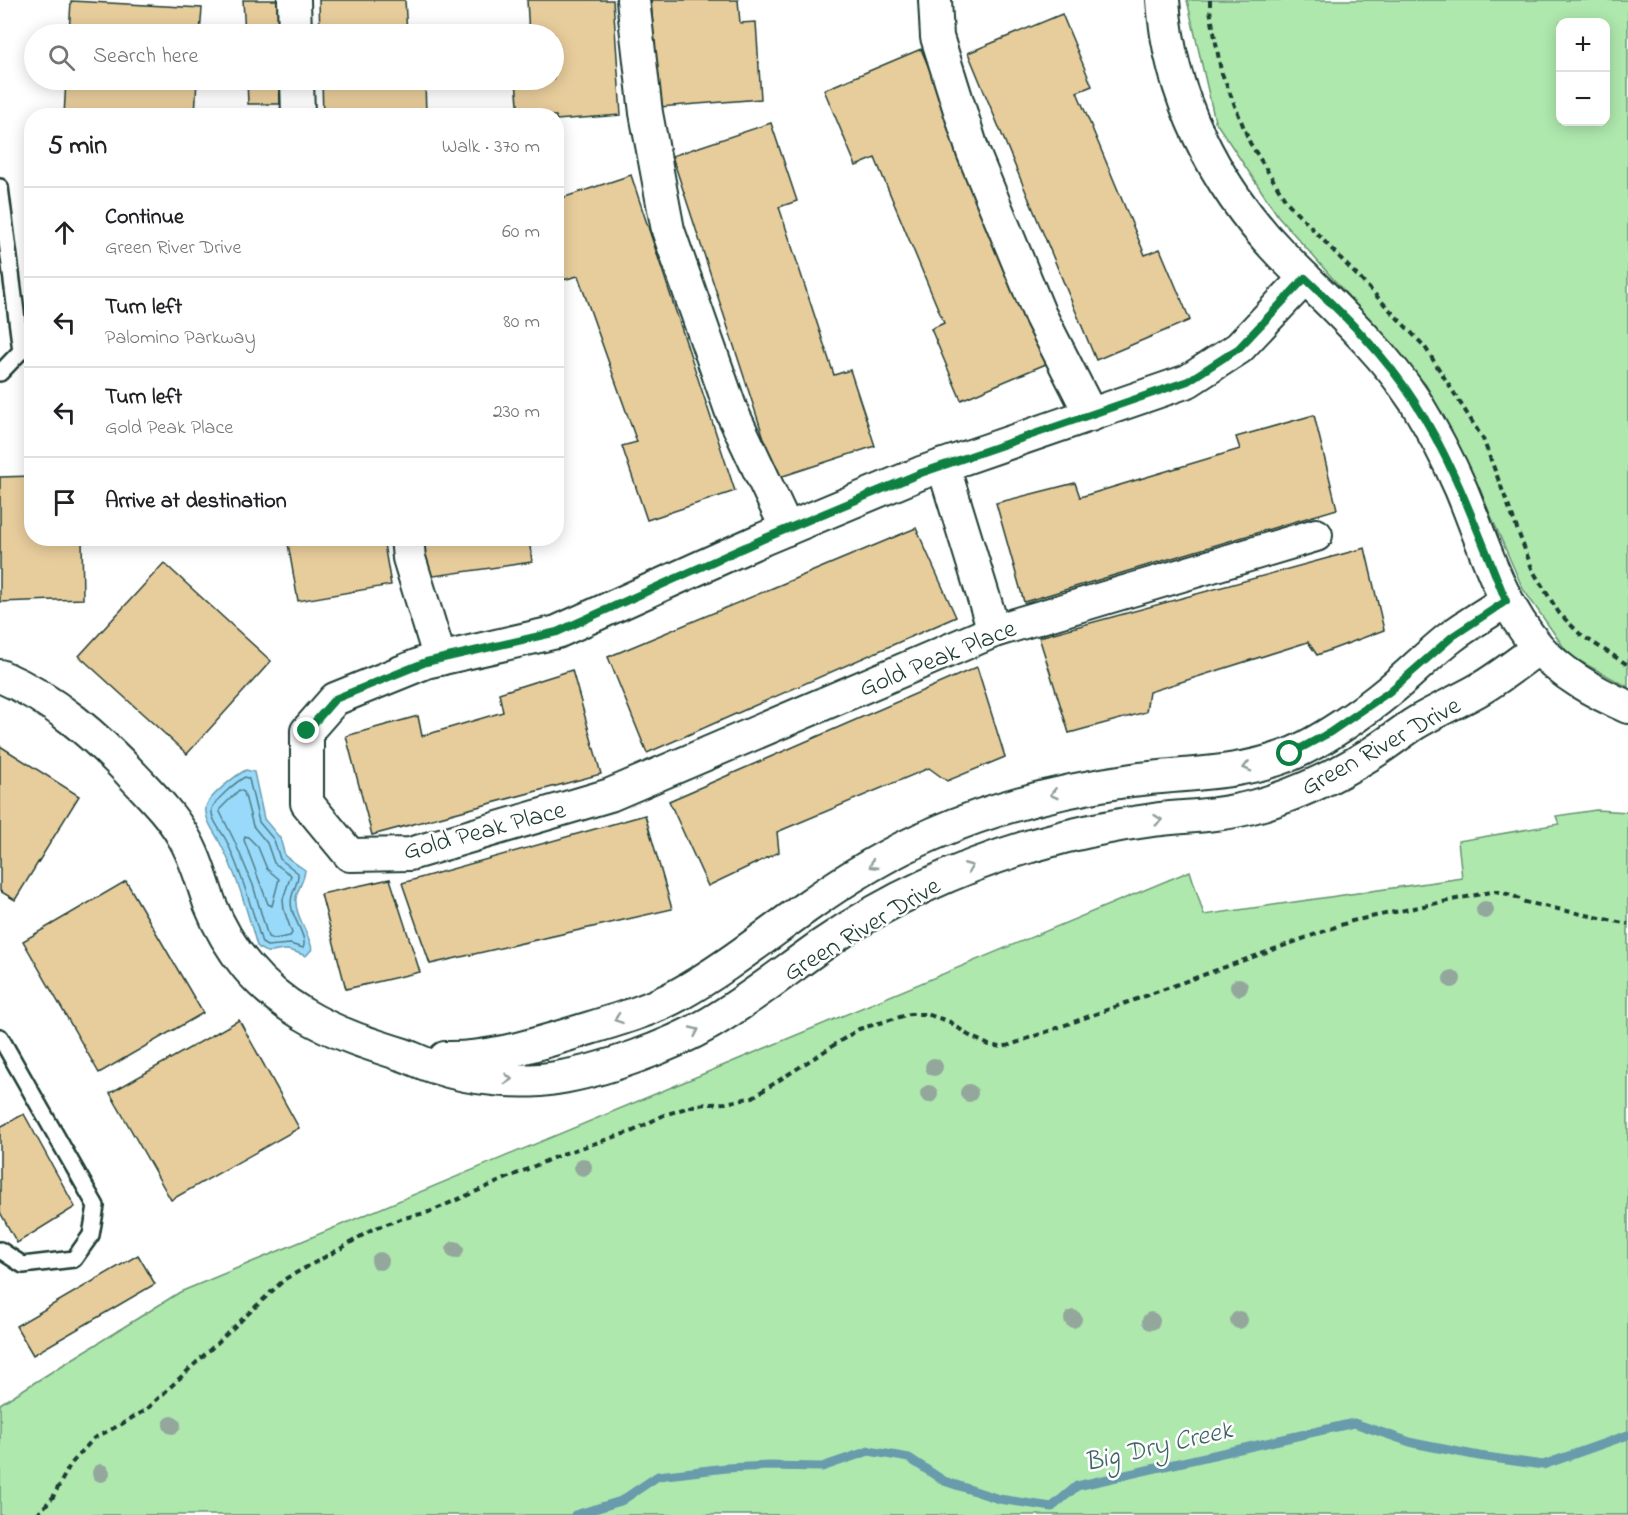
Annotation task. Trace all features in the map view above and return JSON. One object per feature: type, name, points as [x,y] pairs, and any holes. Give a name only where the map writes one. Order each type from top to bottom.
[{"type":"street","points":[[294,0],[295,24]]},
{"type":"street","points":[[633,0],[646,113],[668,230],[731,410],[788,529]]},
{"type":"street","points":[[935,0],[937,37],[973,152],[1040,315],[1091,415]]},
{"type":"street","points":[[1163,0],[1169,52],[1181,93],[1194,127],[1233,195],[1279,252],[1346,317],[1383,358],[1414,400],[1461,488],[1506,601],[1538,648],[1567,674],[1594,692],[1628,707]]},
{"type":"street","points":[[297,90],[298,108]]},
{"type":"street","name":"Gold Peak Place","points":[[1305,278],[1239,348],[1188,381],[944,465],[788,529],[557,632],[426,662],[335,699],[307,731],[307,803],[350,855],[410,854],[610,795],[993,631],[1316,535]]},
{"type":"street","points":[[944,465],[993,631]]},
{"type":"street","points":[[408,546],[440,659]]},
{"type":"street","name":"Green River Drive","points":[[411,1057],[468,1058],[505,1052],[620,1018],[675,997],[716,972],[847,880],[930,835],[974,817],[1029,800],[1077,789],[1136,780],[1203,775],[1245,768],[1290,754],[1329,733],[1389,692],[1453,636],[1506,601]]},
{"type":"street","name":"Green River Drive","points":[[0,676],[37,693],[64,712],[126,768],[162,807],[184,838],[200,873],[211,907],[226,938],[247,967],[272,993],[331,1029],[367,1044],[439,1068],[470,1075],[511,1080],[552,1079],[606,1067],[708,1025],[828,941],[923,887],[976,864],[1032,846],[1105,828],[1153,820],[1203,817],[1248,808],[1287,796],[1329,778],[1371,754],[1417,723],[1483,687],[1538,648]]},
{"type":"lane","points":[[0,187],[21,351],[0,373]]},
{"type":"lane","points":[[0,1037],[96,1206],[91,1235],[74,1259],[23,1265],[0,1250]]},
{"type":"path","points":[[37,1515],[53,1497],[70,1465],[94,1438],[147,1409],[285,1278],[371,1230],[400,1219],[429,1212],[562,1154],[633,1131],[664,1115],[696,1105],[726,1103],[753,1097],[859,1029],[910,1014],[927,1014],[950,1022],[968,1035],[989,1045],[1001,1047],[1352,921],[1495,891],[1525,902],[1628,924]]},
{"type":"green space","points":[[1187,0],[1628,0],[1628,687],[1574,658],[1565,649],[1523,589],[1474,477],[1426,385],[1278,216],[1215,121]]},
{"type":"green space","points":[[1596,810],[1628,812],[1628,1515],[0,1515],[0,1404],[180,1292],[1190,871],[1204,915],[1462,878],[1458,841],[1559,824],[1556,816]]},
{"type":"water","points":[[246,770],[254,772],[264,819],[280,838],[285,856],[305,870],[296,904],[312,949],[306,956],[288,950],[268,952],[257,946],[236,879],[206,816],[206,807],[217,792]]},
{"type":"building","points":[[243,0],[277,0],[278,24],[244,24]]},
{"type":"building","points":[[319,0],[405,0],[406,24],[320,24]]},
{"type":"building","points":[[527,0],[613,0],[621,115],[564,119],[564,108],[518,108],[517,90],[564,90],[564,24],[528,24]]},
{"type":"building","points":[[651,0],[738,0],[740,23],[756,22],[761,99],[659,107]]},
{"type":"building","points":[[71,1],[202,8],[201,24],[70,24]]},
{"type":"building","points":[[1062,14],[1092,86],[1077,92],[1145,255],[1160,249],[1190,320],[1096,360],[968,53]]},
{"type":"building","points":[[921,49],[1053,361],[961,400],[931,329],[944,323],[875,158],[856,166],[824,90]]},
{"type":"building","points":[[65,90],[196,90],[195,108],[64,108]]},
{"type":"building","points":[[247,90],[279,90],[280,104],[248,104]]},
{"type":"building","points":[[322,90],[425,90],[426,108],[323,108]]},
{"type":"building","points":[[771,123],[797,201],[779,207],[834,375],[850,370],[875,446],[777,478],[672,156]]},
{"type":"building","points":[[631,175],[735,491],[647,520],[622,446],[637,442],[578,276],[564,280],[564,197]]},
{"type":"building","points":[[1314,415],[1337,509],[1024,602],[996,503],[1075,483],[1080,497],[1240,449],[1236,437]]},
{"type":"building","points":[[24,476],[24,546],[82,546],[83,599],[0,602],[0,477]]},
{"type":"building","points":[[916,528],[956,617],[647,753],[608,657]]},
{"type":"building","points":[[288,546],[384,546],[391,585],[298,601]]},
{"type":"building","points":[[423,546],[530,546],[532,562],[427,577]]},
{"type":"building","points":[[1365,548],[1384,630],[1317,655],[1308,642],[1149,692],[1146,712],[1069,733],[1039,637]]},
{"type":"building","points":[[164,563],[271,661],[187,754],[79,656]]},
{"type":"building","points":[[977,667],[1005,757],[947,781],[929,768],[777,832],[779,852],[708,886],[669,801]]},
{"type":"building","points":[[572,670],[601,774],[372,835],[346,736],[418,716],[422,736],[503,712],[499,693]]},
{"type":"building","points":[[0,746],[79,796],[15,900],[0,891]]},
{"type":"building","points":[[645,815],[672,909],[430,964],[402,883]]},
{"type":"building","points":[[390,879],[420,972],[346,989],[321,894]]},
{"type":"building","points":[[126,881],[203,1013],[99,1073],[23,941]]},
{"type":"building","points":[[239,1020],[299,1128],[171,1200],[110,1093]]},
{"type":"building","points":[[24,1114],[75,1207],[17,1243],[0,1212],[0,1127]]},
{"type":"building","points":[[138,1255],[155,1284],[33,1355],[16,1326]]},
{"type":"waterway","name":"Big Dry Creek","points":[[575,1515],[621,1501],[658,1476],[726,1468],[822,1467],[869,1451],[909,1458],[944,1481],[999,1499],[1052,1507],[1077,1486],[1354,1423],[1413,1443],[1479,1456],[1543,1465],[1628,1435]]},
{"type":"route","points":[[307,731],[335,699],[426,662],[557,632],[763,539],[921,473],[1188,381],[1239,348],[1305,278],[1346,317],[1383,358],[1414,400],[1461,488],[1506,601],[1453,636],[1417,665],[1389,692],[1329,733],[1290,754]]}]
